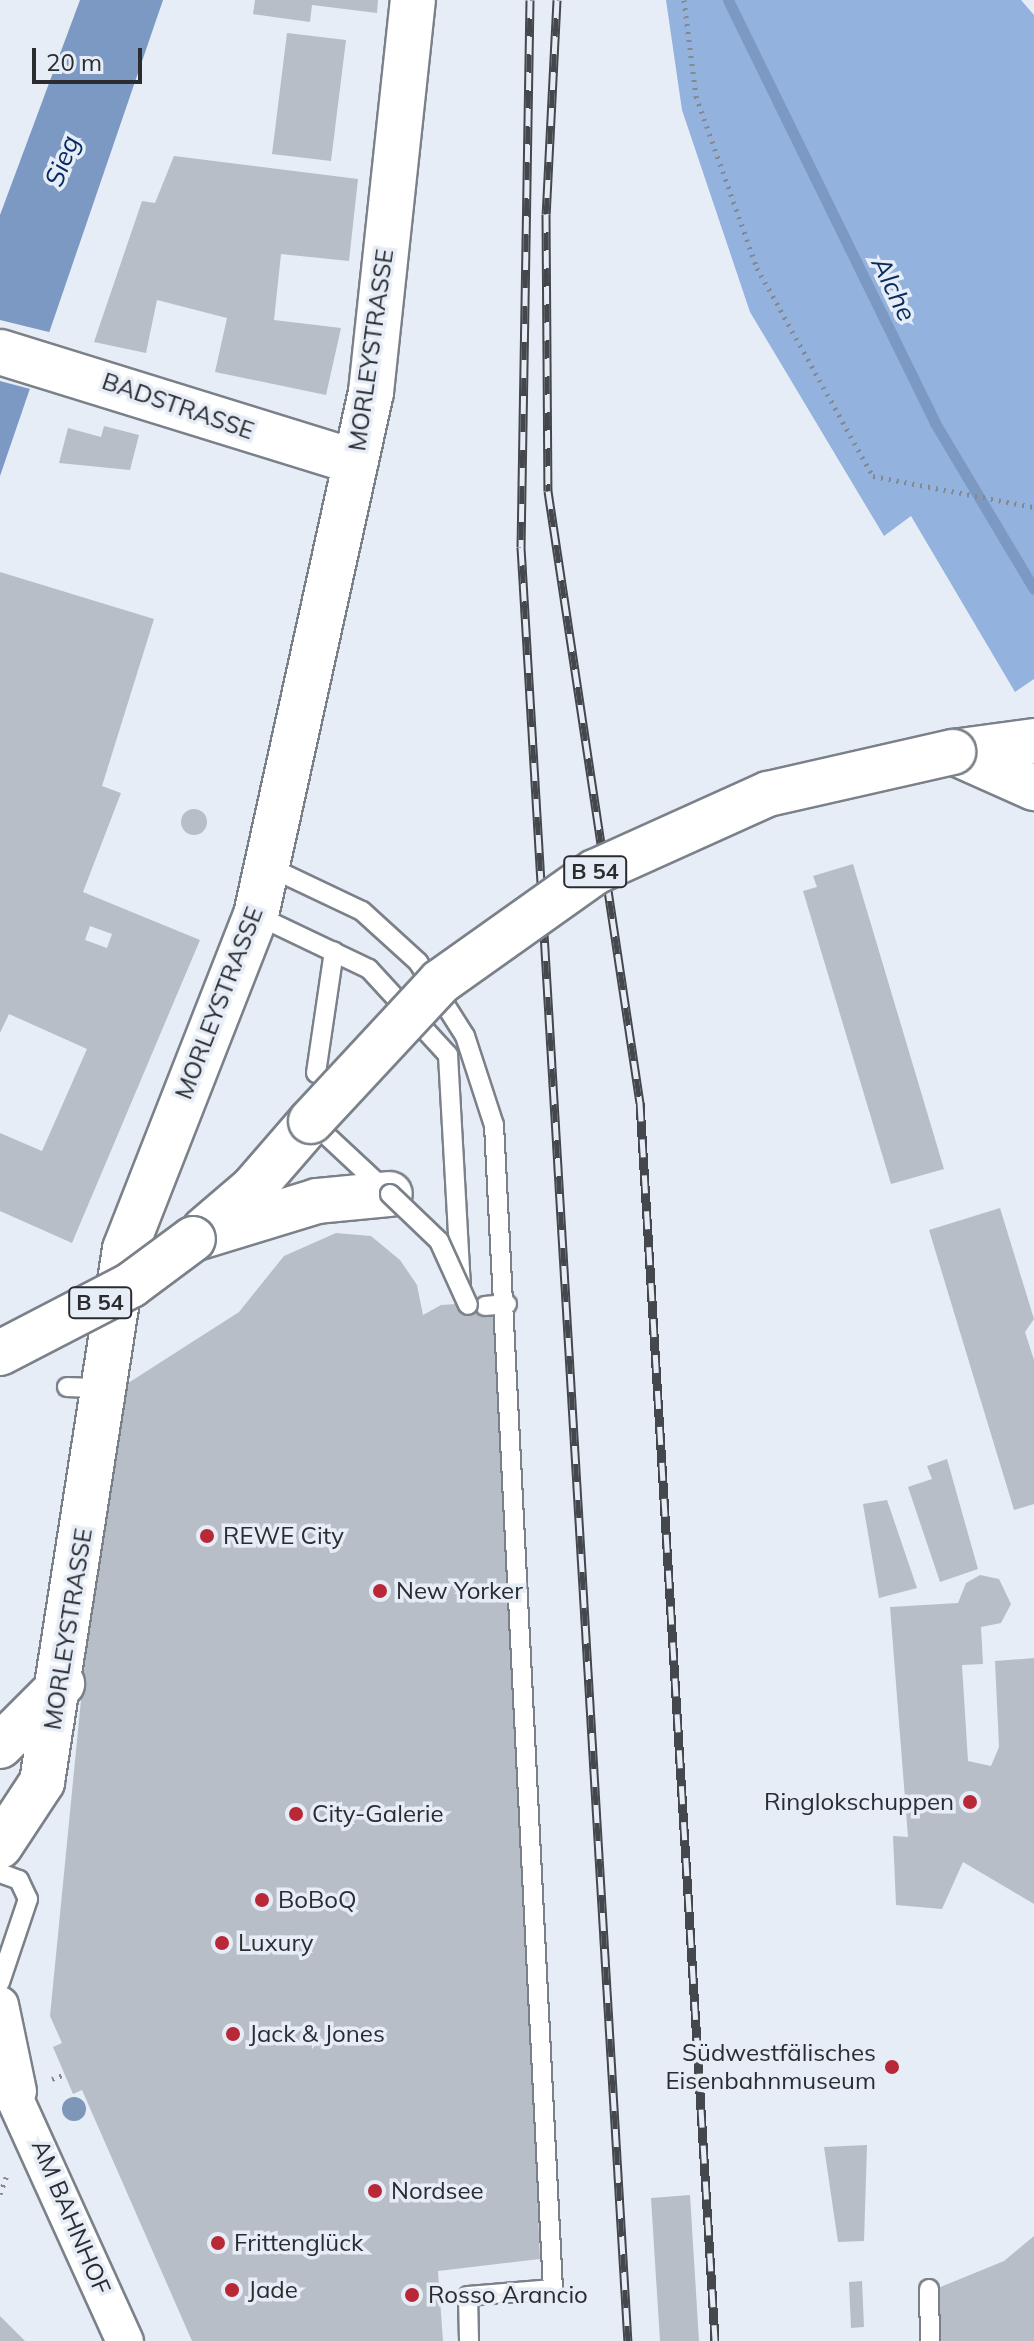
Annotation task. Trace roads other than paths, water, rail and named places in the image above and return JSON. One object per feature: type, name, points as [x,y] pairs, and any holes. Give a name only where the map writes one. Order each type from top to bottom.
[{"type":"main road","name":"MORLEYSTRASSE","points":[[0,1846],[42,1782],[63,1682],[85,1388],[125,1249],[256,915],[264,864],[371,392],[413,0]]},
{"type":"main road","name":"BADSTRASSE","points":[[0,352],[86,376],[355,462]]},
{"type":"main road","name":"B 54","points":[[0,1353],[117,1293],[193,1239],[253,1188],[440,982],[595,872],[768,794],[953,752],[1034,741]]},
{"type":"main road","points":[[953,752],[1034,788]]},
{"type":"main road","points":[[193,1239],[317,1201],[390,1194]]},
{"type":"main road","points":[[0,1746],[63,1682]]},
{"type":"street","name":"AM BAHNHOF","points":[[0,2005],[24,2089],[125,2341]]},
{"type":"lane","points":[[264,864],[362,911],[418,962],[465,1036],[494,1125],[507,1304],[553,2289],[468,2296],[469,2341]]},
{"type":"lane","points":[[256,915],[369,969],[448,1055],[472,1305]]},
{"type":"lane","points":[[316,1073],[334,951]]},
{"type":"lane","points":[[311,1121],[439,1241],[472,1305]]},
{"type":"lane","points":[[472,1305],[507,1304]]},
{"type":"lane","points":[[0,1873],[19,1880],[28,1899],[0,1982]]},
{"type":"lane","points":[[929,2289],[930,2341]]},
{"type":"water","name":"Sieg","points":[[80,0],[163,0],[0,476],[0,215]]},
{"type":"waterway","name":"Alche","points":[[728,0],[935,423],[1034,589]]},
{"type":"railway","points":[[530,0],[521,547],[628,2341]]},
{"type":"railway","points":[[557,0],[546,214],[548,491],[640,1103],[715,2341]]},
{"type":"place","name":"REWE City","points":[[207,1536]]},
{"type":"place","name":"New Yorker","points":[[380,1591]]},
{"type":"place","name":"Ringlokschuppen","points":[[970,1802]]},
{"type":"place","name":"City-Galerie","points":[[296,1814]]},
{"type":"place","name":"BoBoQ","points":[[262,1900]]},
{"type":"place","name":"Luxury","points":[[222,1943]]},
{"type":"place","name":"Jack & Jones","points":[[233,2034]]},
{"type":"place","name":"Südwestfälisches Eisenbahnmuseum","points":[[892,2067]]},
{"type":"place","name":"Nordsee","points":[[375,2191]]},
{"type":"place","name":"Frittenglück","points":[[218,2243]]},
{"type":"place","name":"Jade","points":[[232,2290]]},
{"type":"place","name":"Rosso Arancio","points":[[412,2295]]}]
